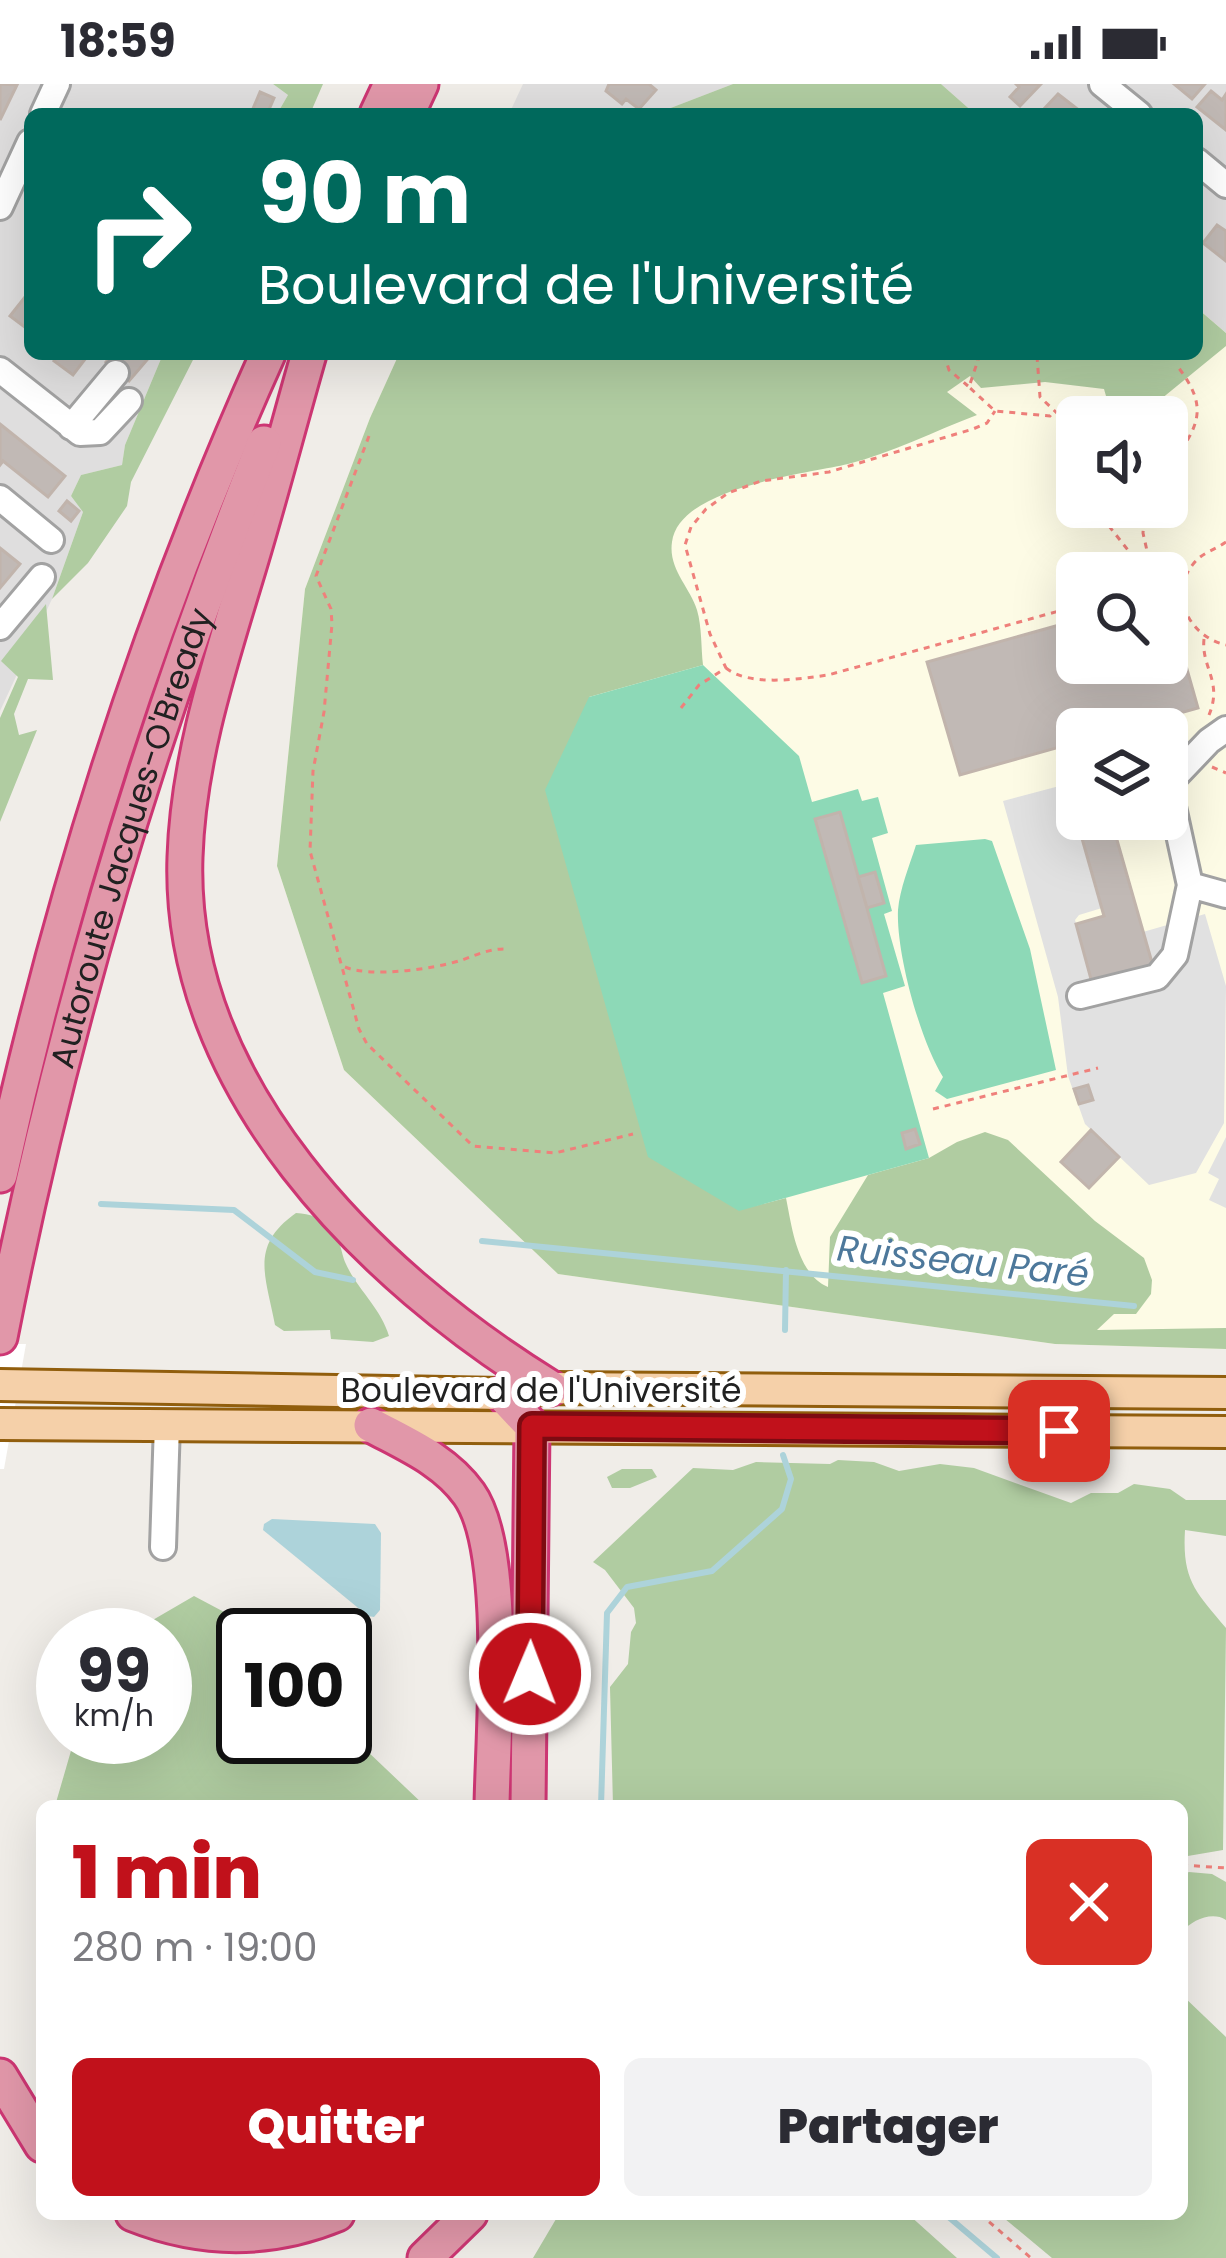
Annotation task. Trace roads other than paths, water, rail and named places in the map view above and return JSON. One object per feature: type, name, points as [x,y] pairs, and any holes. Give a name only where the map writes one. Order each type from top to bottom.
[{"type":"highway","name":"Autoroute Jacques-O'Bready","points":[[0,1175],[74,886],[124,728],[217,476],[265,360]]},
{"type":"highway","name":"Autoroute Jacques-O'Bready","points":[[0,1337],[58,1075],[120,848],[209,587],[303,360]]},
{"type":"highway","points":[[303,360],[192,783],[184,878],[197,968],[234,1069],[278,1139],[319,1190],[438,1307],[514,1366],[551,1388]]},
{"type":"highway","points":[[502,1394],[532,1426],[528,1800]]},
{"type":"highway","points":[[371,1425],[451,1472],[470,1495],[484,1524],[494,1577],[492,1800]]},
{"type":"highway","points":[[0,2077],[36,2134]]},
{"type":"highway","points":[[151,2220],[233,2236],[292,2229],[319,2220]]},
{"type":"highway","points":[[425,2258],[464,2220]]},
{"type":"main road","name":"Boulevard de l'Université","points":[[0,1385],[502,1394],[551,1388],[1226,1393]]},
{"type":"main road","name":"Boulevard de l'Université","points":[[0,1424],[1226,1432]]},
{"type":"street","points":[[1102,84],[1132,108]]},
{"type":"street","points":[[0,207],[24,155]]},
{"type":"street","points":[[0,370],[87,435],[100,432],[129,400]]},
{"type":"street","points":[[71,427],[116,373]]},
{"type":"street","points":[[0,498],[51,540]]},
{"type":"street","points":[[0,627],[42,577]]},
{"type":"street","points":[[1080,996],[1140,984],[1167,968],[1177,947],[1190,885],[1168,784],[1215,726]]},
{"type":"street","points":[[1190,885],[1226,895]]},
{"type":"street","points":[[164,1547],[166,1424]]},
{"type":"water","points":[[272,1519],[375,1524],[381,1533],[380,1610],[374,1617],[372,1608],[358,1608],[263,1530]]},
{"type":"waterway","name":"Ruisseau Paré","points":[[101,1204],[234,1210],[315,1272],[353,1280]]},
{"type":"waterway","name":"Ruisseau Paré","points":[[482,1241],[1134,1306]]},
{"type":"waterway","name":"Ruisseau Paré","points":[[785,1330],[786,1270]]},
{"type":"waterway","name":"Ruisseau Paré","points":[[601,1800],[607,1613],[627,1587],[712,1571],[782,1509],[791,1479],[783,1455]]},
{"type":"waterway","points":[[952,2220],[997,2258]]}]
